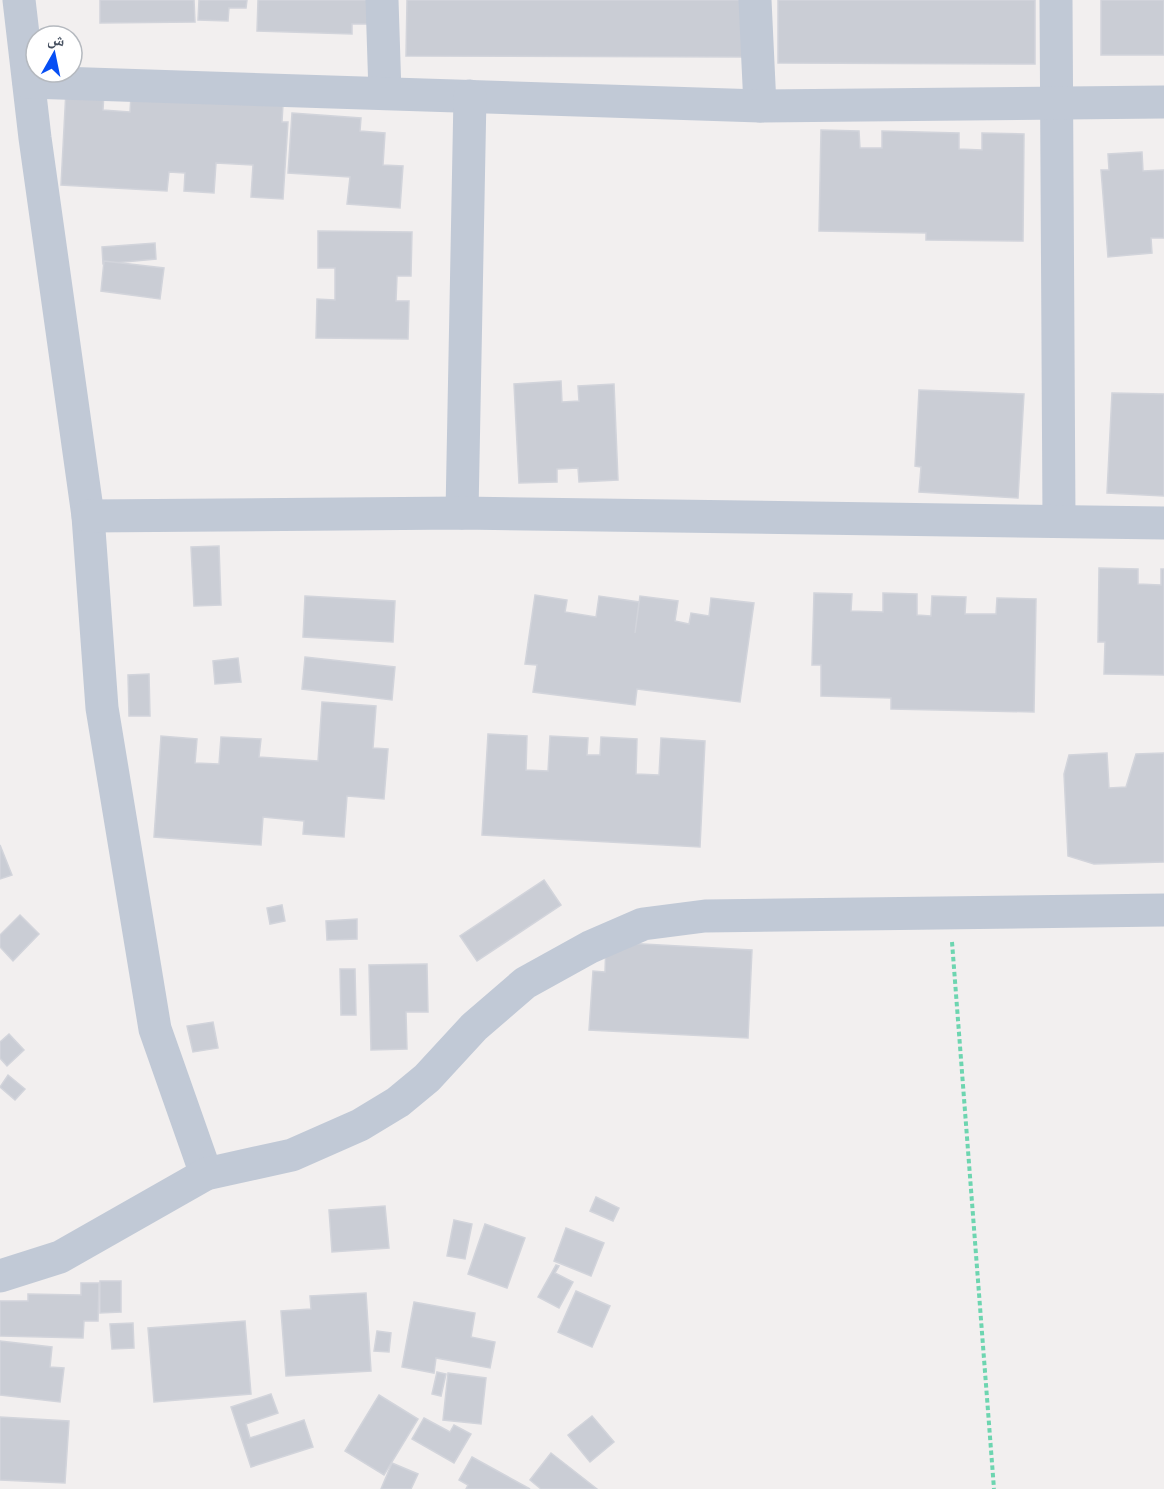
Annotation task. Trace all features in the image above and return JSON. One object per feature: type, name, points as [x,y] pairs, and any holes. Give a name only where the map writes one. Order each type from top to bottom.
[{"type":"street","points":[[19,0],[24,41]]},
{"type":"street","points":[[382,0],[384,93]]},
{"type":"street","points":[[755,0],[760,106]]},
{"type":"street","points":[[1056,0],[1059,520]]},
{"type":"street","points":[[29,84],[34,138],[88,516],[102,708],[155,1029],[206,1174]]},
{"type":"street","points":[[84,84],[760,106],[1057,101],[1164,102]]},
{"type":"street","points":[[462,513],[470,96]]},
{"type":"street","points":[[88,516],[462,513],[1164,523]]},
{"type":"street","points":[[0,1276],[60,1257],[206,1174],[292,1155],[360,1125],[398,1102],[427,1078],[474,1027],[525,982],[590,947],[643,924],[705,916],[1164,910]]},
{"type":"path","points":[[950,914],[994,1489]]},
{"type":"building","points":[[100,0],[194,0],[195,22],[100,23]]},
{"type":"building","points":[[199,0],[247,0],[246,8],[229,8],[228,21],[198,20]]},
{"type":"building","points":[[258,0],[373,0],[372,24],[352,24],[352,34],[257,31]]},
{"type":"building","points":[[407,0],[743,0],[743,57],[406,56]]},
{"type":"building","points":[[778,0],[1035,0],[1035,64],[778,63]]},
{"type":"building","points":[[1101,0],[1164,0],[1164,55],[1101,55]]},
{"type":"building","points":[[66,90],[104,93],[103,110],[130,112],[131,95],[283,104],[282,122],[288,122],[283,199],[251,197],[253,165],[216,163],[214,193],[184,191],[185,173],[169,172],[167,191],[61,185]]},
{"type":"building","points":[[292,113],[361,118],[360,131],[385,133],[383,165],[403,166],[400,208],[347,204],[350,177],[288,173]]},
{"type":"building","points":[[821,130],[859,131],[860,148],[882,148],[882,131],[959,133],[959,149],[982,150],[982,133],[1024,134],[1023,241],[926,240],[926,233],[819,231]]},
{"type":"building","points":[[1142,152],[1143,171],[1164,170],[1164,238],[1151,238],[1152,253],[1108,257],[1101,170],[1109,170],[1108,154]]},
{"type":"building","points":[[318,231],[412,232],[411,276],[397,276],[396,301],[409,301],[408,339],[316,338],[317,299],[335,300],[335,268],[318,268]]},
{"type":"building","points":[[155,243],[156,259],[103,264],[102,247]]},
{"type":"building","points":[[104,261],[164,268],[160,299],[101,291]]},
{"type":"building","points":[[561,381],[562,402],[579,401],[578,386],[614,384],[618,480],[579,482],[578,468],[557,469],[557,482],[519,483],[514,384]]},
{"type":"building","points":[[919,390],[1024,394],[1018,498],[919,492],[921,467],[915,466]]},
{"type":"building","points":[[1112,393],[1164,394],[1164,496],[1107,493]]},
{"type":"building","points":[[219,546],[221,605],[194,606],[191,547]]},
{"type":"building","points":[[1099,568],[1138,569],[1138,584],[1161,585],[1161,569],[1164,569],[1164,675],[1104,674],[1105,642],[1098,642]]},
{"type":"building","points":[[814,593],[852,594],[851,611],[883,612],[883,593],[917,594],[917,615],[931,616],[932,596],[966,597],[965,614],[996,614],[997,598],[1036,599],[1034,712],[891,709],[891,698],[821,696],[821,665],[812,665]]},
{"type":"building","points":[[535,595],[567,600],[565,612],[596,617],[599,596],[639,602],[635,633],[640,596],[678,601],[675,621],[689,624],[691,613],[709,616],[711,598],[754,603],[740,702],[637,689],[635,705],[533,692],[537,665],[525,664]]},
{"type":"building","points":[[305,596],[395,601],[393,642],[303,637]]},
{"type":"building","points":[[305,657],[395,667],[392,700],[302,689]]},
{"type":"building","points":[[238,658],[241,682],[215,684],[213,661]]},
{"type":"building","points":[[149,674],[150,716],[129,716],[128,675]]},
{"type":"building","points":[[322,702],[376,706],[373,748],[388,749],[384,799],[347,796],[344,837],[303,834],[304,821],[263,817],[261,845],[154,837],[161,736],[197,739],[195,763],[219,764],[221,737],[261,739],[259,757],[318,761]]},
{"type":"building","points":[[488,734],[527,736],[526,770],[548,771],[550,736],[588,738],[587,755],[600,755],[601,737],[637,739],[636,774],[659,775],[661,738],[705,741],[700,847],[482,835]]},
{"type":"building","points":[[1107,753],[1109,788],[1126,787],[1136,754],[1164,753],[1164,862],[1094,864],[1068,856],[1064,774],[1069,755]]},
{"type":"building","points":[[0,845],[12,875],[0,879]]},
{"type":"building","points":[[544,880],[561,905],[477,961],[460,936]]},
{"type":"building","points":[[282,905],[285,921],[270,924],[267,908]]},
{"type":"building","points":[[20,915],[39,934],[13,961],[0,947],[0,935]]},
{"type":"building","points":[[357,919],[357,939],[327,940],[326,921]]},
{"type":"building","points":[[606,942],[752,950],[748,1038],[589,1030],[593,971],[605,972]]},
{"type":"building","points":[[427,964],[428,1012],[406,1012],[407,1049],[371,1050],[369,965]]},
{"type":"building","points":[[340,969],[355,969],[356,1015],[341,1015]]},
{"type":"building","points":[[213,1022],[218,1048],[193,1052],[187,1026]]},
{"type":"building","points":[[9,1034],[24,1050],[7,1066],[0,1058],[0,1042]]},
{"type":"building","points":[[8,1075],[25,1089],[15,1100],[0,1087]]},
{"type":"building","points":[[596,1197],[619,1208],[613,1221],[590,1211]]},
{"type":"building","points":[[385,1206],[389,1248],[332,1252],[329,1210]]},
{"type":"building","points":[[454,1220],[472,1224],[465,1259],[447,1256]]},
{"type":"building","points":[[485,1224],[525,1238],[507,1288],[468,1274]]},
{"type":"building","points":[[566,1228],[604,1243],[591,1276],[554,1261]]},
{"type":"building","points":[[556,1265],[559,1266],[555,1273],[573,1282],[559,1308],[538,1297]]},
{"type":"building","points":[[100,1281],[121,1281],[121,1312],[100,1313]]},
{"type":"building","points":[[81,1283],[99,1283],[98,1321],[84,1321],[83,1338],[0,1336],[0,1301],[28,1301],[28,1294],[81,1295]]},
{"type":"building","points":[[576,1291],[610,1306],[592,1347],[558,1332]]},
{"type":"building","points":[[366,1293],[371,1371],[286,1376],[281,1311],[311,1309],[310,1296]]},
{"type":"building","points":[[414,1302],[475,1313],[471,1337],[495,1342],[490,1368],[436,1358],[434,1373],[402,1367]]},
{"type":"building","points":[[245,1321],[251,1394],[154,1402],[148,1328]]},
{"type":"building","points":[[133,1323],[134,1348],[112,1349],[110,1324]]},
{"type":"building","points":[[377,1331],[391,1333],[389,1352],[374,1351]]},
{"type":"building","points":[[0,1341],[52,1347],[50,1367],[64,1368],[60,1402],[0,1395]]},
{"type":"building","points":[[437,1372],[446,1374],[441,1396],[432,1394]]},
{"type":"building","points":[[448,1373],[486,1378],[481,1424],[443,1420]]},
{"type":"building","points":[[271,1394],[278,1413],[246,1424],[250,1438],[304,1420],[313,1447],[251,1467],[231,1407]]},
{"type":"building","points":[[379,1395],[418,1419],[384,1475],[345,1451]]},
{"type":"building","points":[[592,1416],[614,1442],[590,1462],[568,1435]]},
{"type":"building","points":[[0,1417],[69,1421],[65,1483],[0,1480]]},
{"type":"building","points":[[424,1418],[450,1432],[454,1425],[471,1434],[454,1463],[412,1439]]},
{"type":"building","points":[[551,1453],[597,1489],[541,1489],[530,1480]]},
{"type":"building","points":[[472,1457],[530,1489],[466,1489],[468,1485],[459,1480]]},
{"type":"building","points":[[392,1463],[418,1474],[411,1489],[381,1489]]}]
